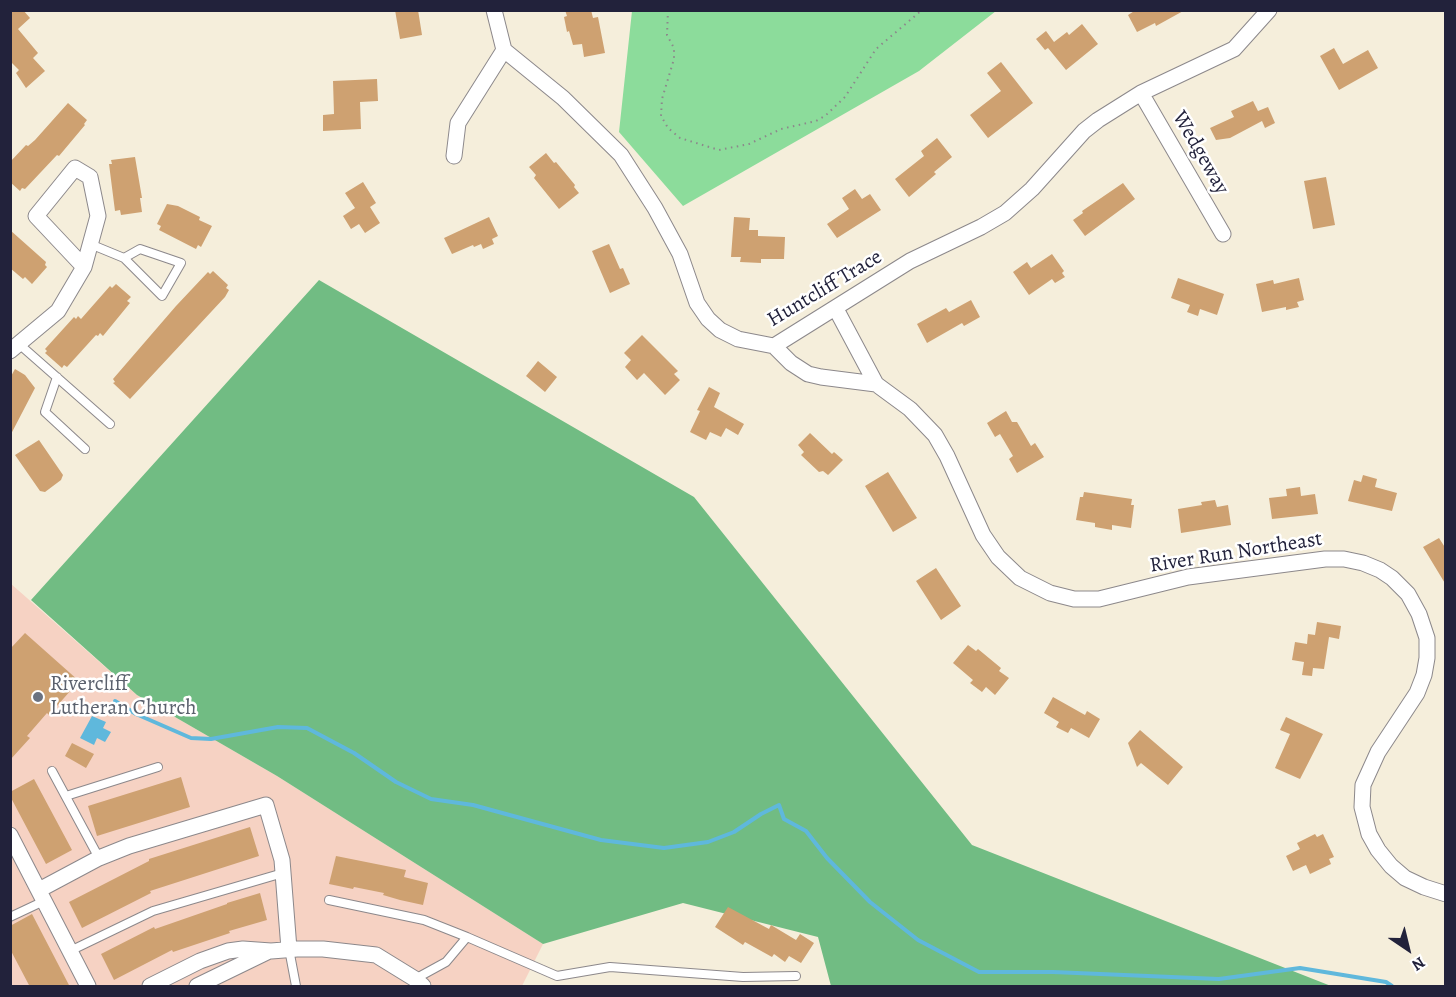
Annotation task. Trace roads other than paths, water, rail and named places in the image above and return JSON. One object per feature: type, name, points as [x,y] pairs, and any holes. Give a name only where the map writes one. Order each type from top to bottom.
[{"type":"street","points":[[454,156],[458,123],[504,50],[494,10]]},
{"type":"street","name":"Huntcliff Trace","points":[[504,50],[563,98],[621,155],[655,208],[675,245],[697,303],[708,319],[720,330],[738,339],[774,346],[910,261],[1005,213],[1032,189],[1084,130],[1116,107],[1141,93],[1234,49],[1269,10]]},
{"type":"street","name":"Wedgeway","points":[[1141,93],[1223,234]]},
{"type":"street","points":[[15,347],[58,311],[84,267],[98,216],[90,177],[75,168],[36,216],[84,267]]},
{"type":"street","name":"River Run Northeast","points":[[836,309],[876,384],[910,409],[935,435],[983,535],[998,557],[1020,578],[1050,593],[1074,599],[1099,599],[1188,577],[1325,559],[1344,559],[1363,563],[1392,578],[1408,594],[1419,615],[1427,638],[1427,658],[1417,693],[1378,752],[1363,785],[1362,807],[1369,834],[1391,866],[1405,878],[1446,894]]},
{"type":"street","name":"River Run Northeast","points":[[774,346],[791,363],[808,374],[876,384]]},
{"type":"street","points":[[41,895],[99,858],[129,846],[266,805],[278,840],[289,949]]},
{"type":"street","points":[[10,836],[88,987]]},
{"type":"street","points":[[150,987],[200,961],[221,953],[243,949],[271,951],[323,949],[376,955],[419,983]]},
{"type":"street","points":[[196,987],[220,973],[246,964],[271,951]]},
{"type":"lane","points":[[90,244],[124,258],[162,296],[181,263],[140,249],[124,258]]},
{"type":"lane","points":[[15,347],[57,377],[110,424]]},
{"type":"lane","points":[[57,377],[45,412],[85,449]]},
{"type":"lane","points":[[66,796],[158,767]]},
{"type":"lane","points":[[52,771],[99,858]]},
{"type":"lane","points":[[70,951],[153,911],[283,873]]},
{"type":"lane","points":[[10,917],[41,895]]},
{"type":"lane","points":[[329,900],[424,920],[557,976],[610,967],[743,977],[796,976]]},
{"type":"lane","points":[[419,983],[446,962],[467,937]]},
{"type":"lane","points":[[289,949],[296,987]]},
{"type":"water","points":[[92,716],[106,722],[103,728],[111,732],[105,742],[97,738],[94,745],[80,738]]},
{"type":"waterway","points":[[115,701],[136,714],[191,738],[211,739],[278,727],[307,728],[354,753],[396,782],[431,799],[473,805],[601,840],[664,848],[708,842],[734,832],[779,805],[784,819],[806,831],[827,858],[870,902],[918,940],[979,972],[1053,972],[1219,979],[1300,968],[1386,982],[1392,986]]},
{"type":"place","name":"Rivercliff Lutheran Church","points":[[38,697]]}]
